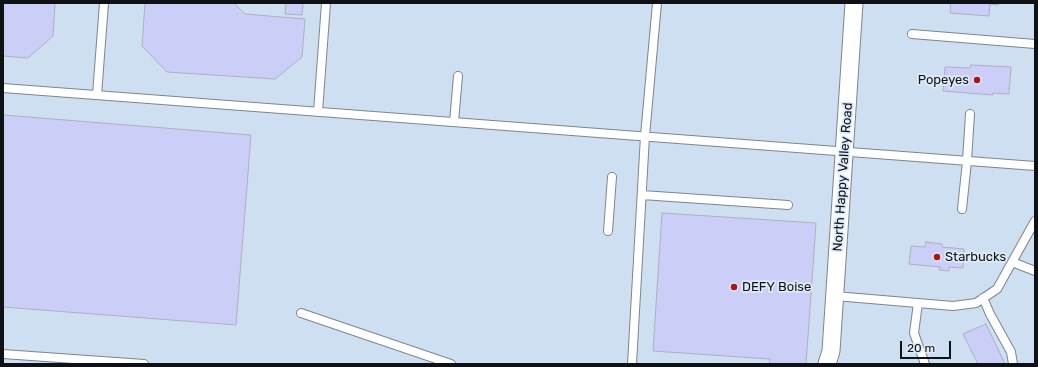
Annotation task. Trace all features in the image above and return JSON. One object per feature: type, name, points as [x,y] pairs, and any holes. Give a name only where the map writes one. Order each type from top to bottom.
[{"type":"street","name":"North Happy Valley Road","points":[[829,357],[835,296],[854,3]]},
{"type":"lane","points":[[97,95],[104,3]]},
{"type":"lane","points":[[318,112],[326,3]]},
{"type":"lane","points":[[632,364],[645,136],[657,3]]},
{"type":"lane","points":[[912,34],[1035,44]]},
{"type":"lane","points":[[454,122],[458,76]]},
{"type":"lane","points":[[3,88],[1035,166]]},
{"type":"lane","points":[[962,210],[970,114]]},
{"type":"lane","points":[[608,231],[612,177]]},
{"type":"lane","points":[[642,195],[788,205]]},
{"type":"lane","points":[[835,296],[953,306],[976,303],[997,289],[1035,221]]},
{"type":"lane","points":[[1012,262],[1035,271]]},
{"type":"lane","points":[[983,298],[1011,352],[1013,364]]},
{"type":"lane","points":[[918,303],[914,333],[925,364]]},
{"type":"lane","points":[[301,313],[451,364]]},
{"type":"lane","points":[[3,354],[144,364]]},
{"type":"shaded area","points":[[3,3],[1035,3],[1035,364],[3,364]]},
{"type":"building","points":[[3,3],[55,3],[53,36],[28,58],[3,56]]},
{"type":"building","points":[[145,3],[234,3],[245,14],[305,19],[302,57],[275,79],[167,72],[142,46]]},
{"type":"building","points":[[286,3],[303,3],[302,15],[285,14]]},
{"type":"building","points":[[951,3],[998,3],[998,5],[990,4],[989,16],[950,13]]},
{"type":"building","name":"Popeyes","points":[[971,65],[1011,67],[1009,94],[993,93],[993,95],[943,91],[945,67],[970,68]]},
{"type":"building","points":[[3,115],[251,135],[236,325],[3,307]]},
{"type":"building","name":"DEFY Boise","points":[[662,213],[816,223],[806,364],[769,364],[770,359],[653,351]]},
{"type":"building","name":"Starbucks","points":[[926,242],[942,244],[942,247],[964,249],[963,268],[949,267],[949,271],[939,270],[940,267],[909,264],[911,246],[925,247]]},
{"type":"building","points":[[986,324],[1005,364],[978,364],[963,334]]},
{"type":"place","name":"Popeyes","points":[[977,80]]},
{"type":"place","name":"Starbucks","points":[[937,257]]},
{"type":"place","name":"DEFY Boise","points":[[734,287]]}]
